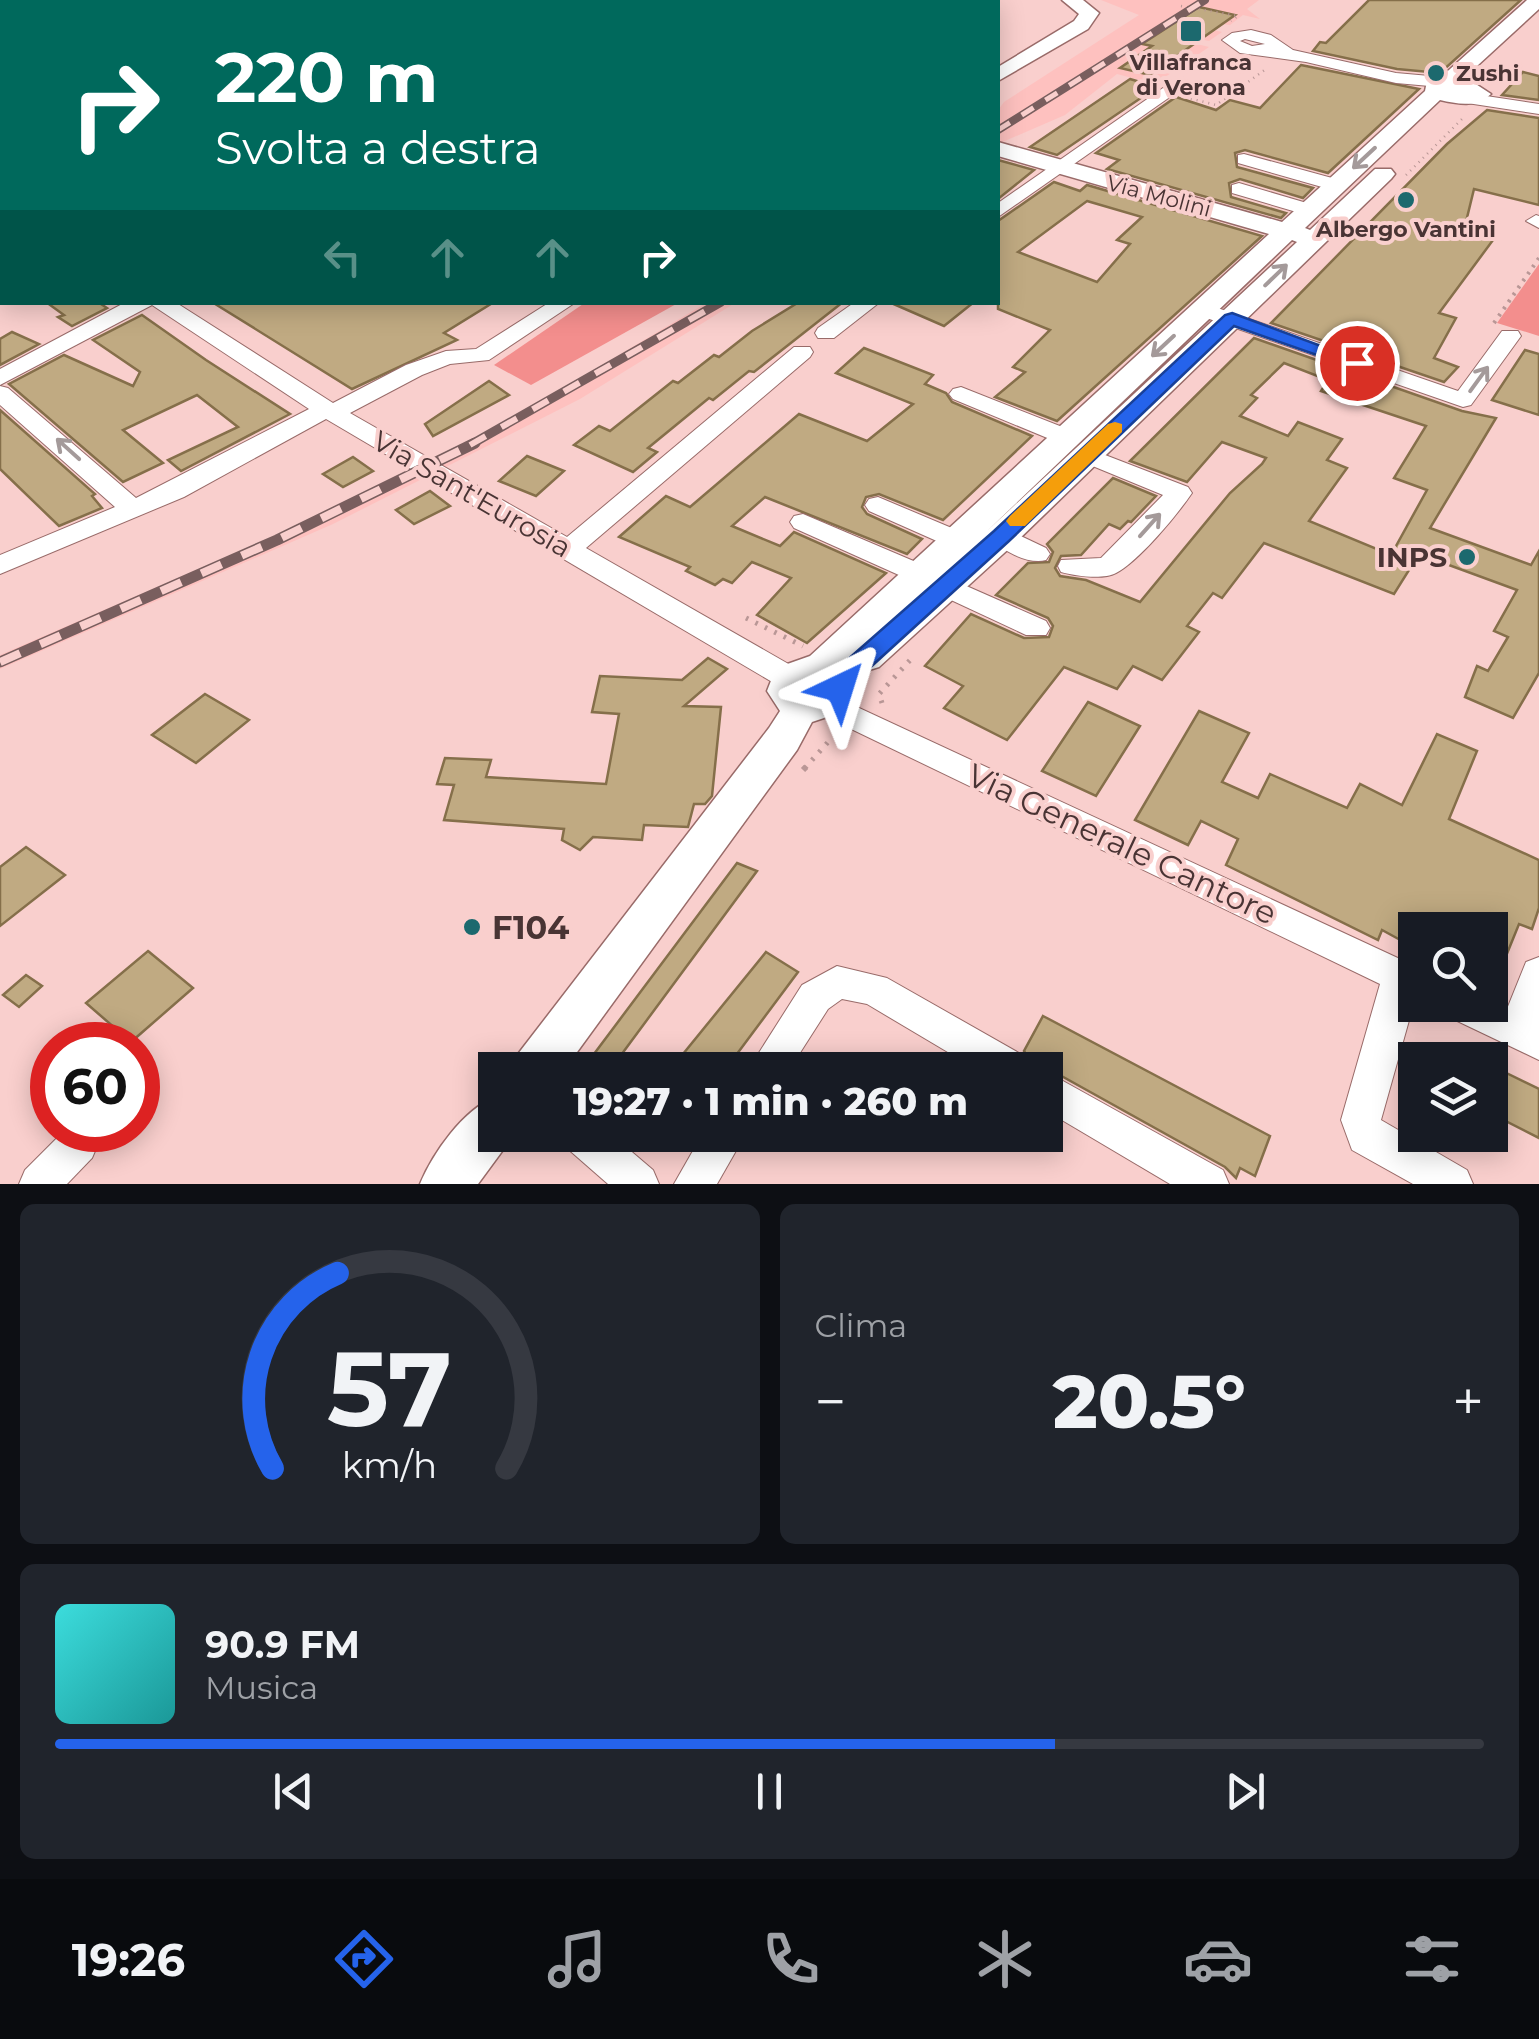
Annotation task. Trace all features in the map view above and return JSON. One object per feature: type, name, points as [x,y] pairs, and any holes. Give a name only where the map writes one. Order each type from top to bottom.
[{"type":"main road","points":[[1000,74],[1081,25],[1090,13],[1071,0]]},
{"type":"main road","points":[[933,580],[957,540],[1076,446],[1456,90],[1538,0]]},
{"type":"main road","points":[[1315,221],[1336,185],[1539,22]]},
{"type":"main road","name":"Via Molini","points":[[1000,150],[1303,236],[1315,221]]},
{"type":"main road","points":[[1217,314],[1286,232]]},
{"type":"main road","points":[[548,1052],[772,754],[816,688],[933,580],[1002,536],[1076,446]]},
{"type":"main road","points":[[446,1184],[478,1143]]},
{"type":"street","points":[[1240,35],[1260,36],[1270,53],[1295,54],[1539,109]]},
{"type":"street","points":[[1000,210],[1169,92]]},
{"type":"street","points":[[1244,159],[1336,185]]},
{"type":"street","points":[[1239,188],[1315,221]]},
{"type":"street","points":[[0,378],[138,305]]},
{"type":"street","name":"Via Sant'Eurosia","points":[[165,305],[330,411],[816,688]]},
{"type":"street","points":[[0,565],[175,490],[414,370],[446,358],[481,355],[561,305]]},
{"type":"street","points":[[826,334],[866,305]]},
{"type":"street","points":[[1217,314],[1464,400],[1509,333]]},
{"type":"street","points":[[568,549],[802,352]]},
{"type":"street","points":[[0,393],[132,509]]},
{"type":"street","points":[[960,394],[1179,493],[1107,567],[1070,566]]},
{"type":"street","points":[[878,505],[957,540]]},
{"type":"street","points":[[802,522],[1036,628]]},
{"type":"street","points":[[1002,536],[1037,554]]},
{"type":"street","name":"Via Generale Cantore","points":[[816,688],[1398,974]]},
{"type":"street","points":[[1497,1022],[1527,1037],[1539,973]]},
{"type":"street","points":[[780,1052],[815,997],[837,982],[874,990],[982,1052]]},
{"type":"street","points":[[1398,1009],[1361,1120],[1366,1136],[1453,1184]]},
{"type":"street","points":[[1063,1099],[1209,1184]]},
{"type":"street","points":[[39,1184],[70,1152]]},
{"type":"street","points":[[602,1152],[639,1184]]},
{"type":"street","points":[[694,1184],[714,1152]]},
{"type":"path","points":[[1181,6],[1238,16],[1224,27],[1240,35]]},
{"type":"path","points":[[1169,92],[1216,104],[1270,53]]},
{"type":"path","points":[[1509,333],[1492,326],[1539,258]]},
{"type":"path","points":[[746,618],[770,631]]},
{"type":"path","points":[[888,710],[879,694],[921,648]]},
{"type":"shaded area","points":[[1101,0],[1259,0],[1247,9],[1260,19],[1243,15],[1230,25],[1222,24],[1214,30],[1222,32],[1209,41],[1199,39],[1193,43],[1209,47],[1155,84],[1117,74],[1065,115],[1000,143],[1000,107],[1004,102],[1139,15]]},
{"type":"shaded area","points":[[1539,264],[1539,336],[1497,323]]},
{"type":"shaded area","points":[[582,305],[674,305],[531,385],[494,365]]},
{"type":"shaded area","points":[[703,305],[732,305],[580,399],[333,524],[0,669],[0,655],[321,516],[490,432]]},
{"type":"building","points":[[1369,0],[1521,0],[1440,73],[1397,69],[1313,51]]},
{"type":"building","points":[[1199,7],[1235,15],[1150,75],[1120,68],[1152,46],[1142,44]]},
{"type":"building","points":[[1301,65],[1419,89],[1328,173],[1245,150],[1235,153],[1237,167],[1313,188],[1303,198],[1240,179],[1229,183],[1231,197],[1286,213],[1281,218],[1107,169],[1119,160],[1096,153],[1176,97],[1216,110],[1230,100],[1260,108]]},
{"type":"building","points":[[1523,72],[1539,76],[1539,100],[1502,95]]},
{"type":"building","points":[[1130,79],[1157,87],[1057,155],[1030,147]]},
{"type":"building","points":[[1487,110],[1539,118],[1539,205],[1474,189],[1465,226],[1496,236],[1439,313],[1456,318],[1434,358],[1458,367],[1444,382],[1271,323],[1447,144]]},
{"type":"building","points":[[1000,161],[1034,170],[1000,197]]},
{"type":"building","points":[[1054,182],[1080,191],[1087,185],[1262,236],[1057,421],[995,397],[1025,372],[1013,367],[1050,330],[998,309],[1000,220]],"holes":[[[1087,201],[1142,217],[1117,240],[1130,244],[1097,282],[1018,252]]]},
{"type":"building","points":[[50,305],[107,308],[72,326],[58,317],[64,315]]},
{"type":"building","points":[[217,305],[489,305],[444,333],[457,340],[352,389]]},
{"type":"building","points":[[794,305],[839,305],[754,372],[749,371],[713,400],[709,398],[648,448],[657,452],[633,472],[574,445],[599,426],[610,431],[673,381],[678,383]]},
{"type":"building","points":[[896,305],[970,305],[944,326]]},
{"type":"building","points":[[142,315],[290,414],[181,471],[168,460],[238,427],[197,395],[123,430],[163,463],[123,482],[9,384],[64,355],[133,386],[140,372],[93,340]]},
{"type":"building","points":[[12,332],[39,344],[0,365],[0,339]]},
{"type":"building","points":[[1254,338],[1462,411],[1496,418],[1430,528],[1531,565],[1539,551],[1539,673],[1513,718],[1465,697],[1477,666],[1488,671],[1508,637],[1494,631],[1517,590],[1419,554],[1394,594],[1264,543],[1222,598],[1213,593],[1187,626],[1199,632],[1162,680],[1133,666],[1117,689],[1064,667],[1007,740],[944,708],[963,686],[925,666],[971,614],[1024,638],[1049,637],[1053,626],[1048,618],[996,595],[1028,563],[1049,562],[1053,552],[1047,544],[1113,478],[1156,496],[1131,522],[1120,529],[1109,524],[1081,555],[1061,556],[1055,568],[1060,576],[1086,580],[1140,602],[1230,493],[1266,458],[1222,442],[1187,482],[1130,461]],"holes":[[[1284,363],[1328,380],[1321,391],[1426,426],[1394,478],[1427,490],[1391,555],[1309,521],[1347,468],[1327,460],[1342,439],[1298,422],[1288,436],[1240,416],[1257,398],[1251,395]]]},
{"type":"building","points":[[864,348],[933,375],[925,384],[946,393],[952,402],[1032,436],[943,520],[879,494],[866,497],[862,507],[867,514],[922,539],[907,554],[765,497],[732,526],[780,546],[794,532],[886,573],[807,643],[757,615],[791,578],[752,562],[732,583],[723,579],[715,585],[686,571],[690,567],[619,537],[666,496],[690,507],[799,414],[867,441],[913,404],[836,373]]},
{"type":"building","points":[[1525,350],[1539,354],[1539,415],[1492,400]]},
{"type":"building","points":[[489,381],[509,395],[433,436],[425,424]]},
{"type":"building","points":[[0,410],[95,494],[92,496],[102,508],[59,526],[0,469]]},
{"type":"building","points":[[527,456],[564,471],[536,496],[499,481]]},
{"type":"building","points":[[353,457],[373,471],[343,487],[323,474]]},
{"type":"building","points":[[430,491],[450,506],[414,524],[396,510]]},
{"type":"building","points":[[708,658],[727,669],[684,706],[721,707],[712,796],[705,804],[694,804],[688,827],[644,825],[642,840],[593,837],[580,850],[562,840],[564,829],[444,820],[454,785],[437,784],[445,758],[491,760],[486,777],[606,784],[619,714],[592,712],[600,676],[682,680]]},
{"type":"building","points":[[205,694],[249,720],[196,763],[152,735]]},
{"type":"building","points":[[1088,702],[1140,726],[1096,796],[1042,771]]},
{"type":"building","points":[[1199,711],[1249,733],[1222,782],[1258,798],[1270,774],[1347,808],[1360,784],[1402,805],[1437,734],[1477,751],[1449,819],[1539,860],[1539,908],[1532,929],[1519,924],[1508,951],[1508,912],[1398,912],[1398,939],[1382,930],[1378,940],[1226,865],[1238,839],[1201,821],[1188,845],[1135,820]]},
{"type":"building","points":[[26,847],[65,875],[0,926],[0,867]]},
{"type":"building","points":[[737,863],[757,871],[623,1052],[595,1052]]},
{"type":"building","points":[[148,951],[193,988],[154,1022],[108,1022],[86,1003]]},
{"type":"building","points":[[766,952],[798,972],[738,1052],[685,1052]]},
{"type":"building","points":[[26,975],[42,986],[19,1007],[3,995]]},
{"type":"building","points":[[1043,1016],[1270,1136],[1255,1176],[1240,1168],[1236,1178],[1225,1167],[1063,1077],[1063,1052],[1024,1051]]},
{"type":"building","points":[[1508,1074],[1539,1089],[1539,1138],[1508,1122]]},
{"type":"railway","points":[[1000,129],[1205,0]]},
{"type":"railway","points":[[470,445],[716,305]]},
{"type":"railway","points":[[0,662],[277,540],[475,443]]},
{"type":"slow traffic","points":[[1017,521],[1115,428]]},
{"type":"place","name":"Villafranca di Verona","points":[[1191,31]]},
{"type":"place","name":"Zushi","points":[[1436,73]]},
{"type":"place","name":"Albergo Vantini","points":[[1406,200]]},
{"type":"place","name":"INPS","points":[[1467,557]]},
{"type":"place","name":"F104","points":[[472,927]]},
{"type":"route","points":[[840,688],[839,682],[1002,536],[1232,318],[1357,363]]}]
